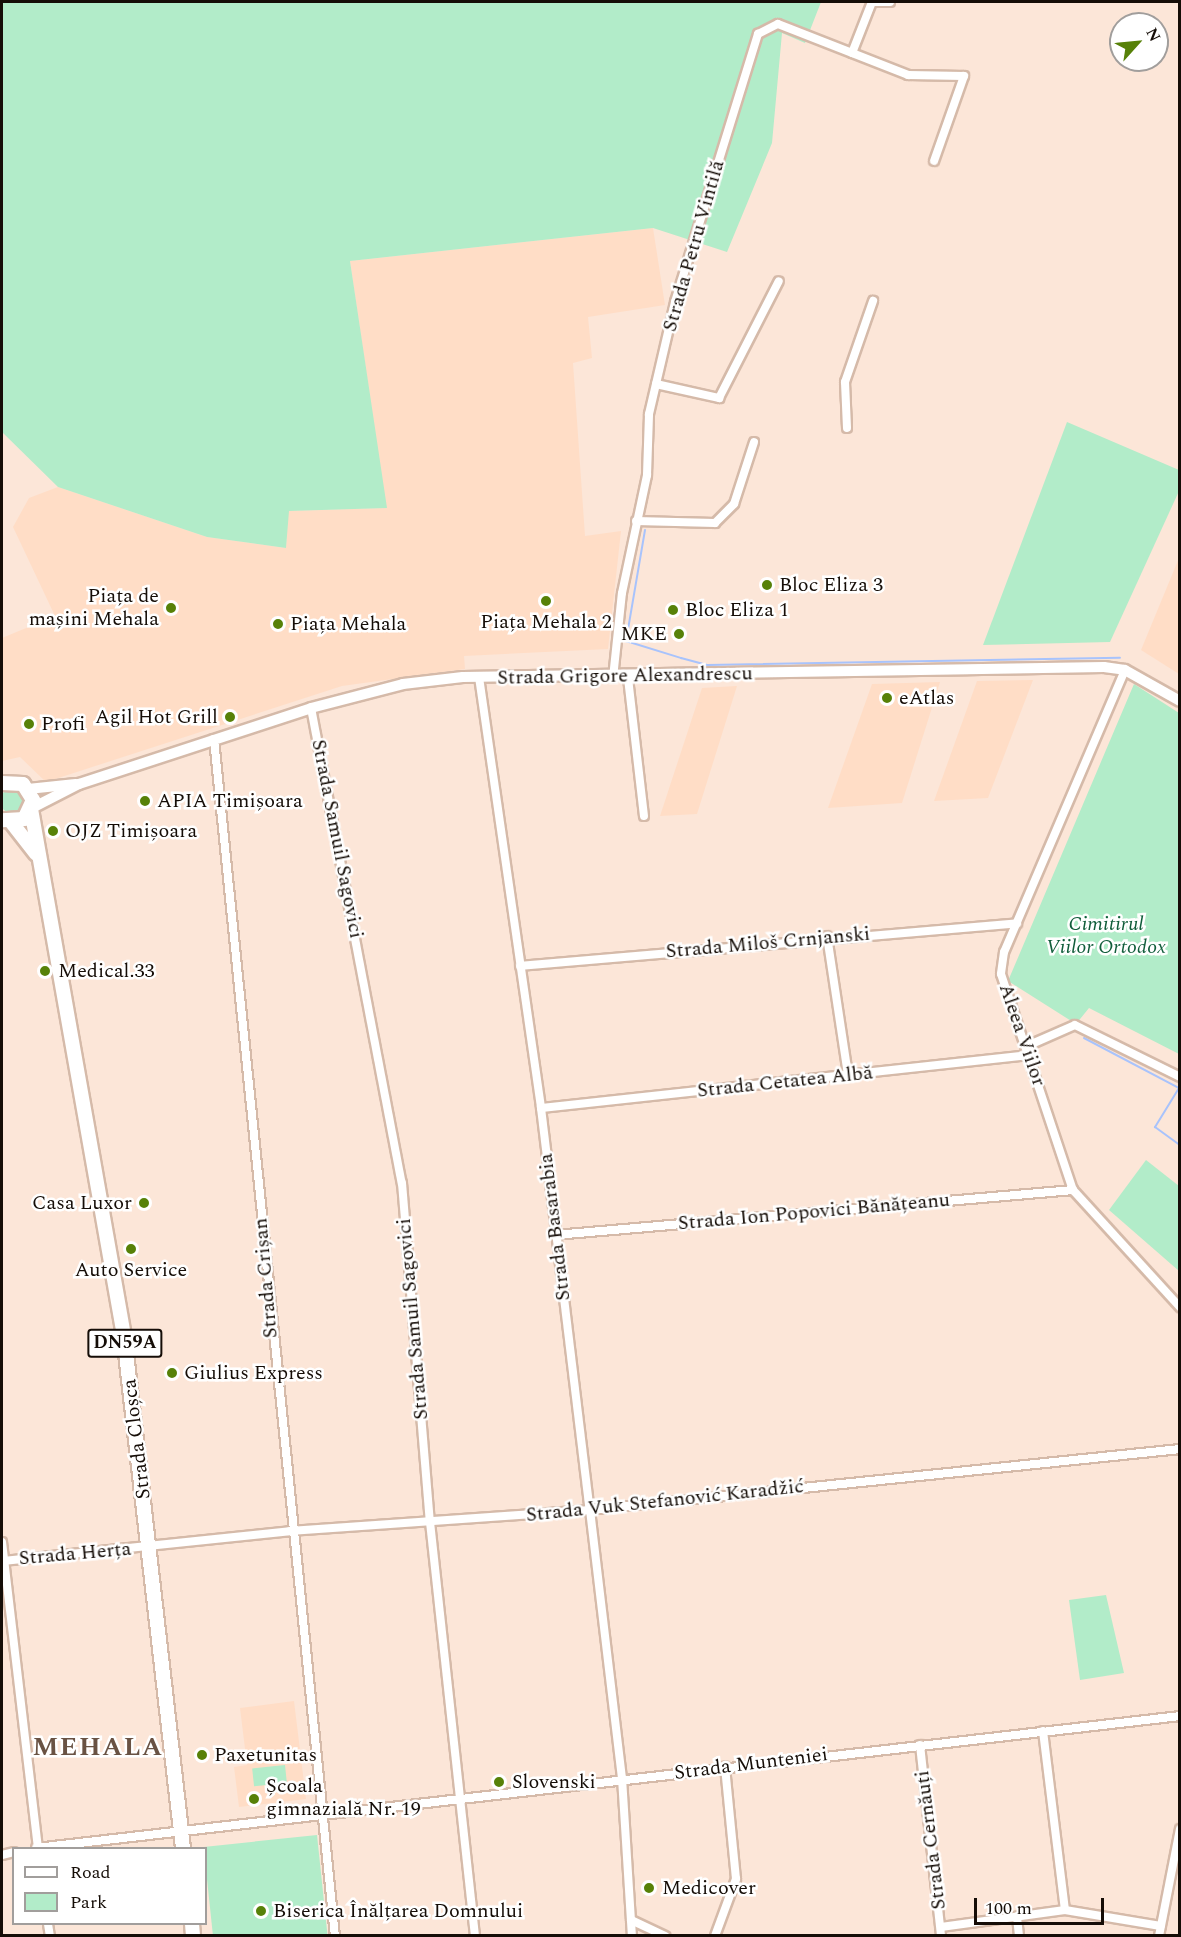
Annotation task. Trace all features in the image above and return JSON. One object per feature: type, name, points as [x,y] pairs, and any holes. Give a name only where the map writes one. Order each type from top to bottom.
[{"type":"main road","points":[[4,781],[28,789]]},
{"type":"main road","name":"DN59A","points":[[5,821],[32,808],[28,789]]},
{"type":"main road","name":"Strada Cloșca","points":[[32,808],[37,855],[121,1314],[183,1842]]},
{"type":"main road","name":"Strada Cloșca","points":[[5,821],[37,855]]},
{"type":"street","points":[[852,52],[873,2],[890,2]]},
{"type":"street","name":"Strada Petru Vintilă","points":[[613,678],[636,521],[647,475],[656,384],[675,302],[758,34],[778,24],[908,75],[964,76],[934,160]]},
{"type":"street","points":[[656,384],[719,398],[779,281]]},
{"type":"street","points":[[848,428],[845,382],[873,301]]},
{"type":"street","points":[[636,521],[715,523],[734,504],[754,442]]},
{"type":"street","points":[[1125,670],[1179,701]]},
{"type":"street","name":"Strada Grigore Alexandrescu","points":[[32,808],[79,784],[311,708],[403,684],[479,677],[628,678],[1125,670]]},
{"type":"street","name":"Aleea Viilor","points":[[1125,670],[1004,952],[1001,974],[1073,1190],[1179,1307]]},
{"type":"street","name":"Strada Basarabia","points":[[479,677],[541,1108],[590,1510],[622,1778],[632,1935]]},
{"type":"street","points":[[628,678],[644,816]]},
{"type":"street","name":"Strada Samuil Sagovici","points":[[311,708],[396,1139],[430,1522],[475,1935]]},
{"type":"street","name":"Strada Crișan","points":[[214,739],[290,1531],[335,1935]]},
{"type":"street","name":"Strada Grigore Alexandrescu","points":[[28,789],[79,784]]},
{"type":"street","name":"Strada Miloš Crnjanski","points":[[520,966],[827,936],[1017,923]]},
{"type":"street","points":[[827,936],[848,1075]]},
{"type":"street","name":"Strada Cetatea Albă","points":[[541,1108],[848,1075],[1028,1051],[1075,1025],[1179,1077]]},
{"type":"street","name":"Strada Ion Popovici Bănățeanu","points":[[555,1235],[1073,1190]]},
{"type":"street","name":"Strada Vuk Stefanović Karadžić","points":[[149,1547],[290,1531],[590,1510],[1179,1449]]},
{"type":"street","points":[[2,1542],[2,1561],[37,1847]]},
{"type":"street","name":"Strada Herța","points":[[2,1561],[149,1547]]},
{"type":"street","name":"Strada Munteniei","points":[[61,1847],[183,1842],[322,1817],[622,1778],[1179,1716]]},
{"type":"street","points":[[1043,1731],[1065,1910]]},
{"type":"street","name":"Strada Cernăuți","points":[[920,1745],[941,1931]]},
{"type":"street","points":[[715,1935],[736,1879],[725,1767]]},
{"type":"street","points":[[941,1931],[1065,1910],[1160,1931],[1179,1828]]},
{"type":"street","points":[[1017,1917],[1019,1935]]},
{"type":"street","points":[[631,1920],[666,1935]]},
{"type":"shaded area","points":[[653,228],[665,305],[588,317],[592,358],[573,363],[585,536],[621,531],[608,649],[464,656],[465,669],[342,686],[46,782],[20,757],[2,761],[2,638],[55,616],[13,527],[29,498],[58,487],[207,537],[286,548],[288,511],[386,508],[350,261]]},
{"type":"shaded area","points":[[1179,558],[1180,674],[1141,650]]},
{"type":"shaded area","points":[[1033,680],[988,798],[934,801],[977,681]]},
{"type":"shaded area","points":[[940,682],[902,803],[828,808],[872,684]]},
{"type":"shaded area","points":[[737,686],[697,814],[660,816],[702,688]]},
{"type":"shaded area","points":[[294,1701],[306,1799],[239,1807],[234,1767],[247,1765],[240,1708]]},
{"type":"green space","points":[[2,2],[821,2],[805,43],[782,33],[772,143],[727,252],[653,228],[350,261],[387,508],[289,511],[286,548],[207,537],[58,487],[2,432]]},
{"type":"green space","points":[[1067,422],[1179,470],[1179,491],[1110,642],[983,645]]},
{"type":"green space","name":"Cimitirul Viilor Ortodox","points":[[1134,684],[1179,713],[1179,1054],[1089,1008],[1076,1024],[1008,981]]},
{"type":"green space","points":[[12,789],[21,792],[24,801],[21,810],[12,813],[3,810],[0,801],[3,792]]},
{"type":"green space","points":[[1146,1160],[1179,1186],[1179,1271],[1109,1210]]},
{"type":"green space","points":[[1106,1595],[1124,1673],[1080,1680],[1069,1600]]},
{"type":"green space","points":[[285,1765],[287,1783],[254,1786],[252,1768]]},
{"type":"green space","points":[[317,1835],[327,1934],[213,1936],[207,1879],[207,1847],[204,1847]]},
{"type":"waterway","points":[[645,530],[626,641],[681,658],[708,665],[1120,658]]},
{"type":"waterway","points":[[1084,1038],[1179,1088],[1155,1127],[1180,1145]]},
{"type":"place","name":"Bloc Eliza 3","points":[[767,585]]},
{"type":"place","name":"Piața Mehala 2","points":[[546,601]]},
{"type":"place","name":"Piața de mașini Mehala","points":[[171,608]]},
{"type":"place","name":"Bloc Eliza 1","points":[[673,610]]},
{"type":"place","name":"Piața Mehala","points":[[278,624]]},
{"type":"place","name":"MKE","points":[[679,634]]},
{"type":"place","name":"eAtlas","points":[[887,698]]},
{"type":"place","name":"Agil Hot Grill","points":[[230,717]]},
{"type":"place","name":"Profi","points":[[29,724]]},
{"type":"place","name":"APIA Timișoara","points":[[145,801]]},
{"type":"place","name":"OJZ Timișoara","points":[[53,831]]},
{"type":"place","name":"Medical.33","points":[[45,971]]},
{"type":"place","name":"Casa Luxor","points":[[144,1203]]},
{"type":"place","name":"Auto Service","points":[[131,1249]]},
{"type":"place","name":"Giulius Express","points":[[172,1373]]},
{"type":"place","name":"Paxetunitas","points":[[202,1755]]},
{"type":"place","name":"Slovenski","points":[[499,1782]]},
{"type":"place","name":"Școala gimnazială Nr. 19","points":[[254,1799]]},
{"type":"place","name":"Medicover","points":[[649,1888]]},
{"type":"place","name":"Biserica Înălțarea Domnului","points":[[261,1911]]},
{"type":"district","name":"MEHALA","points":[[98,1748]]}]
